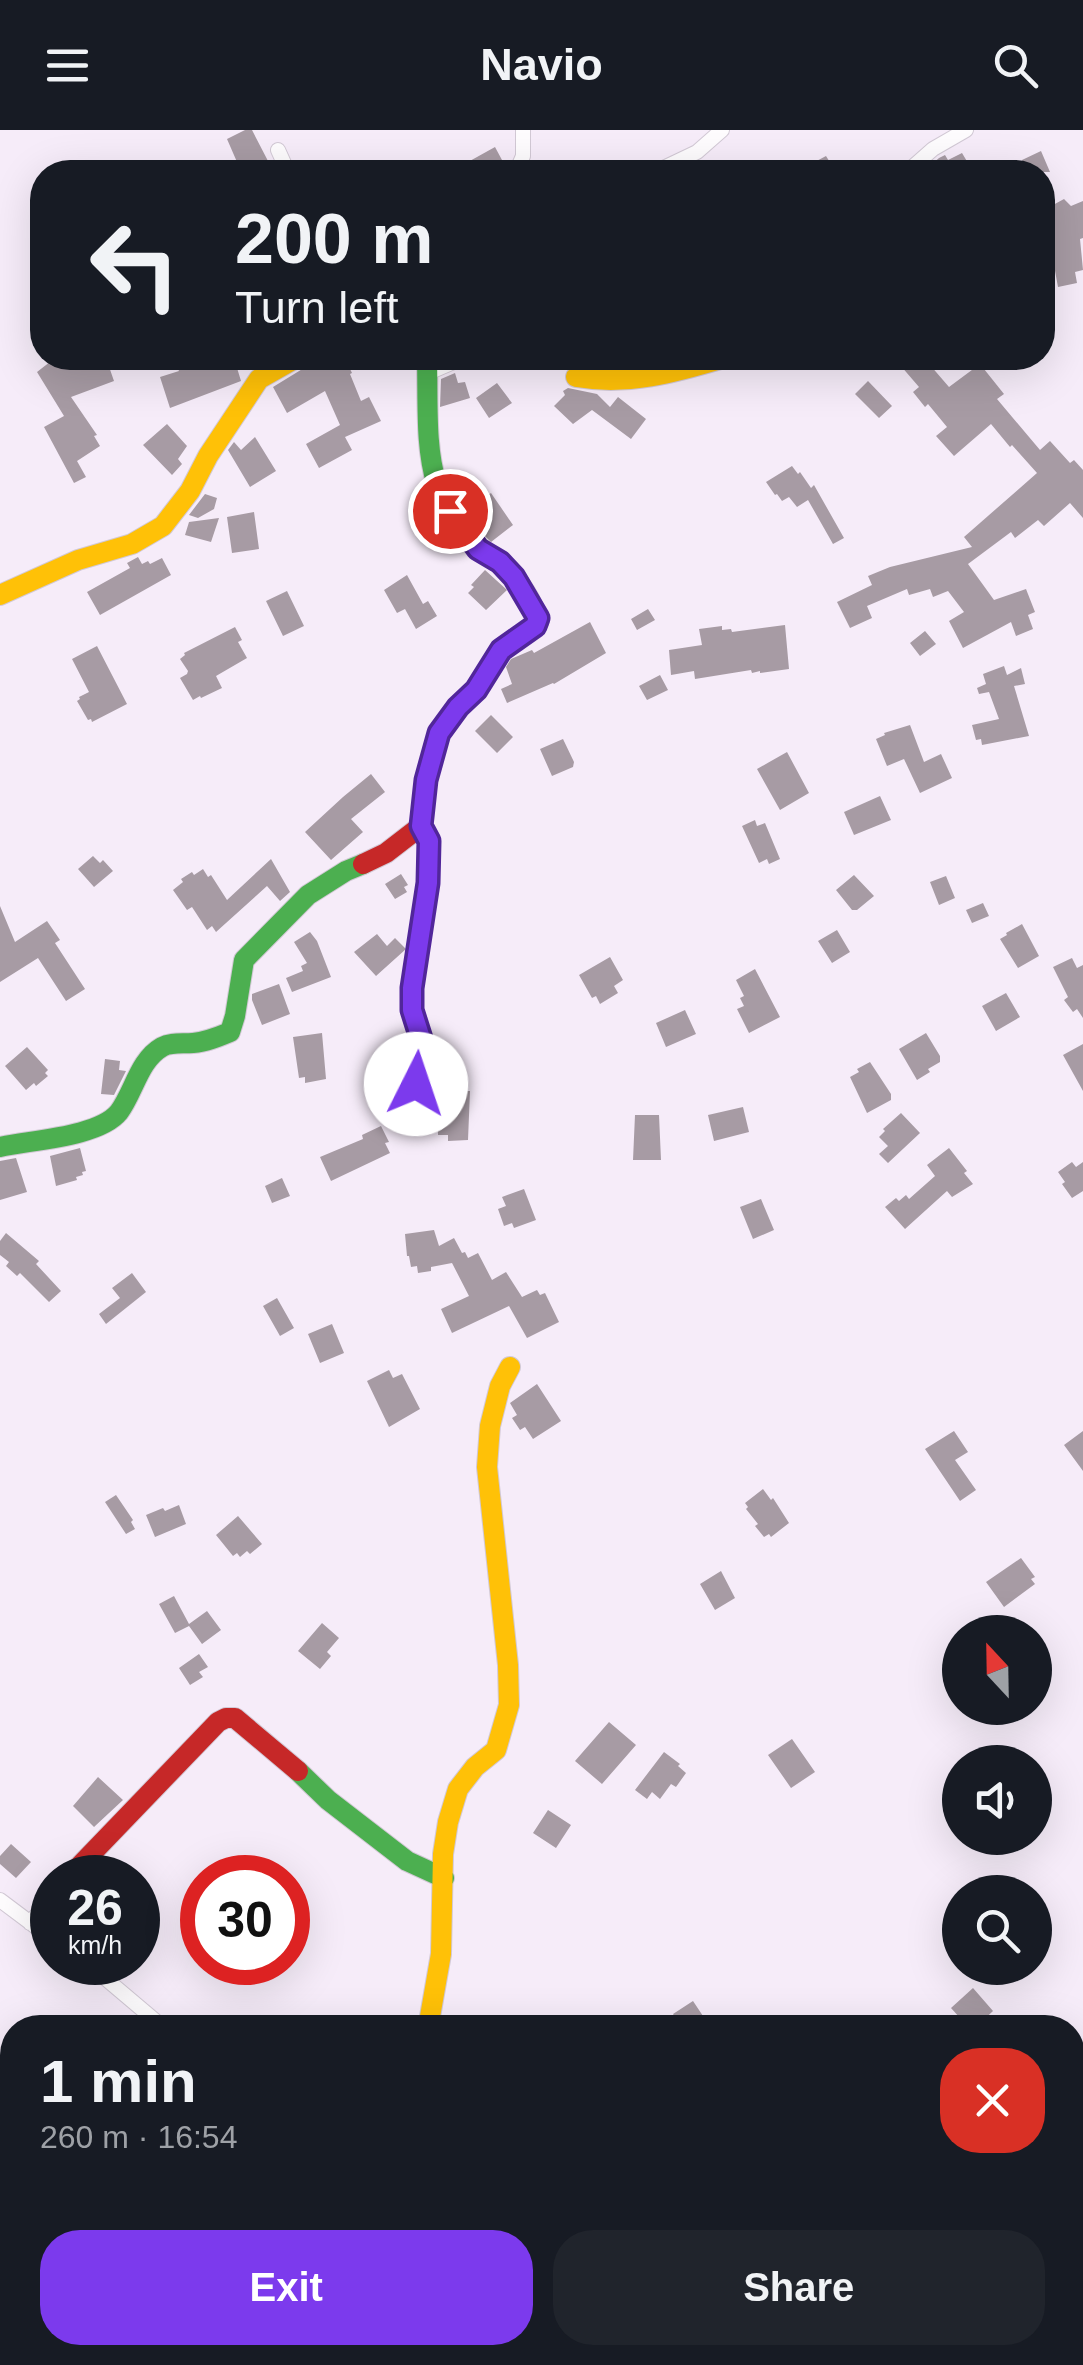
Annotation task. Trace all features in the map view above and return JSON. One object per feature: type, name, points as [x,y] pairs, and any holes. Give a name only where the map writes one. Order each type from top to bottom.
[{"type":"street","points":[[521,160],[522,130]]},
{"type":"street","points":[[681,160],[698,152],[722,130]]},
{"type":"street","points":[[921,160],[966,130]]},
{"type":"street","points":[[278,150],[283,160]]},
{"type":"street","points":[[0,595],[78,560],[132,544],[163,526],[190,491],[208,456],[259,379],[275,370]]},
{"type":"street","points":[[416,1084],[424,1048],[412,1010],[412,988],[428,883],[429,841],[421,826],[426,780],[439,733],[476,690],[501,650],[535,626],[538,618],[514,577],[500,562],[478,549],[450,511],[435,480],[428,450],[428,370]]},
{"type":"street","points":[[576,377],[597,382],[650,380],[684,370]]},
{"type":"street","points":[[0,1147],[112,1120],[145,1064],[160,1048],[196,1044],[230,1032],[244,960],[308,895],[346,871],[386,853],[421,826]]},
{"type":"street","points":[[430,2015],[441,1954],[443,1854],[448,1822],[458,1789],[475,1767],[496,1750],[509,1706],[508,1664],[486,1467],[490,1426],[500,1386],[510,1367]]},
{"type":"street","points":[[90,1855],[218,1722],[235,1718],[359,1826],[408,1862],[444,1878]]},
{"type":"street","points":[[0,1900],[30,1923]]},
{"type":"street","points":[[113,1985],[149,2015]]},
{"type":"building","points":[[252,130],[267,160],[236,160],[227,139]]},
{"type":"building","points":[[495,147],[502,160],[472,160]]},
{"type":"building","points":[[1041,151],[1045,160],[1022,160]]},
{"type":"building","points":[[962,153],[966,160],[948,160]]},
{"type":"building","points":[[1064,199],[1071,206],[1083,201],[1083,270],[1075,272],[1077,283],[1058,287],[1055,271],[1055,204]]},
{"type":"building","points":[[110,370],[114,381],[71,397],[97,435],[94,436],[100,446],[77,461],[86,477],[74,483],[44,427],[64,416],[37,372]]},
{"type":"building","points":[[238,370],[241,381],[170,408],[160,377],[179,371]]},
{"type":"building","points":[[301,370],[350,370],[361,401],[369,397],[381,421],[345,437],[352,450],[319,468],[306,444],[340,425],[325,391],[287,413],[273,387]]},
{"type":"building","points":[[904,370],[934,370],[949,387],[972,370],[985,370],[1004,394],[997,399],[1040,450],[1050,441],[1070,463],[1074,460],[1083,470],[1083,518],[1070,503],[1044,526],[1038,520],[1015,538],[1011,532],[968,564],[994,600],[1026,589],[1035,612],[1028,615],[1033,629],[1016,636],[1011,622],[963,648],[949,621],[964,612],[948,591],[933,597],[930,589],[909,595],[907,589],[867,606],[872,618],[850,628],[837,602],[872,585],[868,576],[890,567],[972,547],[964,537],[1037,473],[991,424],[954,456],[936,436],[947,427],[913,392],[919,387]]},
{"type":"building","points":[[455,373],[458,383],[465,382],[470,398],[440,407],[441,379]]},
{"type":"building","points":[[868,381],[892,406],[879,418],[855,394]]},
{"type":"building","points":[[497,383],[512,403],[489,418],[476,398]]},
{"type":"building","points":[[568,388],[597,394],[610,407],[618,397],[646,419],[631,439],[592,410],[573,424],[554,406]]},
{"type":"building","points":[[167,424],[187,446],[178,459],[182,464],[172,475],[143,445]]},
{"type":"building","points":[[255,437],[276,471],[250,487],[228,450],[234,442],[241,450]]},
{"type":"building","points":[[792,466],[811,488],[814,485],[844,538],[833,544],[808,500],[797,507],[789,497],[782,501],[775,495],[766,482]]},
{"type":"building","points":[[491,493],[513,525],[491,542],[466,510]]},
{"type":"building","points":[[205,494],[217,498],[214,509],[198,518],[189,515]]},
{"type":"building","points":[[254,512],[259,549],[232,553],[227,517]]},
{"type":"building","points":[[219,518],[211,542],[185,535],[189,522]]},
{"type":"building","points":[[138,557],[142,564],[162,558],[171,575],[100,615],[87,592],[130,568],[127,563]]},
{"type":"building","points":[[485,570],[507,590],[486,610],[468,593]]},
{"type":"building","points":[[407,575],[423,604],[428,601],[437,616],[416,629],[405,609],[397,613],[384,590]]},
{"type":"building","points":[[287,591],[304,626],[283,636],[266,601]]},
{"type":"building","points":[[648,609],[655,620],[637,630],[631,619]]},
{"type":"building","points":[[590,622],[606,653],[554,684],[507,703],[501,689],[512,684],[506,667],[511,659],[532,650],[534,653]]},
{"type":"building","points":[[785,625],[789,669],[760,673],[751,670],[695,679],[694,671],[671,675],[669,650],[702,645],[699,629],[722,626],[722,630],[732,632]]},
{"type":"building","points":[[235,627],[247,658],[216,676],[222,688],[193,700],[180,678],[188,671],[180,659],[184,653]]},
{"type":"building","points":[[925,631],[936,644],[920,656],[910,643]]},
{"type":"building","points":[[97,646],[127,704],[92,722],[77,701],[89,692],[72,659]]},
{"type":"building","points":[[1004,666],[1007,675],[1021,668],[1025,684],[1014,686],[1029,736],[982,745],[981,739],[976,740],[972,725],[999,719],[989,692],[979,694],[977,688],[986,684],[983,674]]},
{"type":"building","points":[[660,675],[668,690],[647,700],[639,686]]},
{"type":"building","points":[[491,715],[513,737],[497,753],[475,731]]},
{"type":"building","points":[[910,725],[924,762],[941,754],[952,778],[920,793],[904,759],[887,766],[876,739]]},
{"type":"building","points":[[563,739],[573,767],[552,776],[540,749]]},
{"type":"building","points":[[787,752],[809,793],[780,810],[757,769]]},
{"type":"building","points":[[371,774],[385,792],[351,819],[363,832],[331,860],[305,832]]},
{"type":"building","points":[[880,796],[891,820],[854,835],[844,812]]},
{"type":"building","points":[[755,820],[757,826],[765,823],[780,859],[759,863],[742,826]]},
{"type":"building","points":[[93,856],[113,871],[94,887],[78,869]]},
{"type":"building","points":[[271,859],[290,892],[280,901],[267,886],[216,932],[212,926],[207,930],[192,907],[187,910],[173,890],[183,882],[181,879],[203,869],[227,900]]},
{"type":"building","points":[[401,874],[408,885],[404,887],[407,892],[395,899],[385,884]]},
{"type":"building","points":[[854,875],[874,896],[857,910],[852,910],[836,890]]},
{"type":"building","points":[[946,876],[955,898],[939,905],[930,882]]},
{"type":"building","points":[[983,903],[989,916],[972,923],[966,910]]},
{"type":"building","points":[[0,906],[15,942],[47,921],[60,940],[55,943],[85,989],[66,1001],[38,958],[0,982]]},
{"type":"building","points":[[1022,924],[1039,956],[1018,968],[1000,939]]},
{"type":"building","points":[[837,930],[850,952],[832,963],[818,941]]},
{"type":"building","points":[[310,932],[331,977],[292,992],[286,978],[303,971],[301,966],[307,963],[294,942]]},
{"type":"building","points":[[377,934],[387,946],[395,938],[406,949],[376,976],[354,952]]},
{"type":"building","points":[[610,957],[623,980],[614,986],[618,993],[600,1004],[579,975]]},
{"type":"building","points":[[1072,958],[1077,968],[1083,965],[1083,1018],[1064,1000],[1068,997],[1053,967]]},
{"type":"building","points":[[755,969],[780,1017],[749,1033],[737,1009],[744,1006],[740,998],[744,996],[736,980]]},
{"type":"building","points":[[279,984],[290,1014],[262,1025],[252,994]]},
{"type":"building","points":[[1006,993],[1020,1017],[996,1031],[982,1006]]},
{"type":"building","points":[[685,1010],[696,1034],[666,1047],[656,1023]]},
{"type":"building","points":[[322,1033],[326,1079],[305,1083],[305,1077],[299,1078],[293,1037]]},
{"type":"building","points":[[926,1033],[940,1062],[917,1080],[899,1049]]},
{"type":"building","points":[[1083,1044],[1083,1091],[1063,1055]]},
{"type":"building","points":[[27,1047],[48,1070],[48,1076],[26,1090],[5,1066]]},
{"type":"building","points":[[105,1059],[120,1061],[119,1070],[126,1071],[114,1095],[101,1094]]},
{"type":"building","points":[[870,1062],[891,1100],[867,1113],[850,1077]]},
{"type":"building","points":[[470,1091],[468,1140],[448,1141],[448,1135],[438,1135],[437,1097]]},
{"type":"building","points":[[743,1107],[749,1132],[714,1141],[708,1115]]},
{"type":"building","points":[[901,1113],[920,1133],[888,1163],[879,1154],[888,1146],[879,1137]]},
{"type":"building","points":[[635,1115],[659,1115],[661,1160],[633,1160]]},
{"type":"building","points":[[381,1126],[390,1153],[331,1181],[320,1157],[363,1139],[362,1135]]},
{"type":"building","points":[[80,1148],[86,1171],[77,1180],[56,1186],[50,1156]]},
{"type":"building","points":[[949,1148],[973,1184],[952,1197],[947,1191],[905,1229],[885,1207],[896,1198],[899,1201],[906,1195],[909,1199],[935,1176],[927,1165]]},
{"type":"building","points":[[16,1158],[27,1192],[0,1200],[0,1161]]},
{"type":"building","points":[[1072,1162],[1076,1167],[1083,1162],[1083,1191],[1072,1198],[1058,1172]]},
{"type":"building","points":[[282,1178],[290,1196],[272,1203],[265,1186]]},
{"type":"building","points":[[524,1189],[536,1220],[514,1228],[512,1223],[504,1226],[498,1209],[506,1206],[502,1197]]},
{"type":"building","points":[[761,1199],[774,1230],[753,1239],[740,1207]]},
{"type":"building","points":[[434,1230],[439,1246],[454,1238],[468,1258],[478,1253],[492,1280],[506,1272],[522,1297],[537,1290],[540,1295],[545,1293],[559,1322],[527,1338],[509,1306],[452,1333],[441,1309],[469,1296],[452,1263],[418,1273],[407,1256],[405,1234]]},
{"type":"building","points":[[6,1233],[39,1261],[36,1264],[61,1291],[49,1302],[20,1273],[17,1276],[6,1266],[9,1262],[0,1255],[0,1241]]},
{"type":"building","points":[[132,1273],[146,1292],[106,1324],[99,1314],[120,1298],[112,1288]]},
{"type":"building","points":[[277,1298],[294,1328],[280,1336],[263,1306]]},
{"type":"building","points":[[332,1324],[344,1353],[320,1363],[308,1334]]},
{"type":"building","points":[[389,1370],[393,1378],[402,1374],[420,1409],[389,1427],[367,1381]]},
{"type":"building","points":[[537,1384],[561,1421],[533,1439],[512,1418],[517,1415],[510,1403]]},
{"type":"building","points":[[954,1431],[968,1452],[955,1460],[976,1490],[960,1501],[925,1449]]},
{"type":"building","points":[[1083,1431],[1083,1471],[1064,1445]]},
{"type":"building","points":[[763,1489],[789,1523],[771,1537],[764,1537],[755,1526],[758,1524],[745,1503]]},
{"type":"building","points":[[116,1495],[133,1520],[135,1529],[126,1534],[105,1502]]},
{"type":"building","points":[[179,1505],[186,1524],[155,1537],[146,1515]]},
{"type":"building","points":[[238,1516],[262,1544],[240,1557],[237,1553],[233,1556],[216,1535]]},
{"type":"building","points":[[1021,1558],[1035,1577],[1031,1579],[1035,1584],[1004,1607],[986,1582]]},
{"type":"building","points":[[721,1571],[735,1598],[715,1610],[700,1584]]},
{"type":"building","points":[[174,1596],[189,1624],[207,1611],[221,1630],[202,1644],[189,1626],[175,1633],[159,1604]]},
{"type":"building","points":[[322,1623],[339,1638],[320,1669],[298,1651]]},
{"type":"building","points":[[199,1654],[208,1667],[199,1672],[203,1677],[190,1685],[179,1668]]},
{"type":"building","points":[[609,1722],[636,1745],[602,1784],[575,1761]]},
{"type":"building","points":[[792,1739],[815,1772],[791,1788],[768,1755]]},
{"type":"building","points":[[664,1752],[686,1773],[660,1799],[652,1792],[647,1799],[635,1790]]},
{"type":"building","points":[[98,1777],[123,1800],[94,1827],[73,1806]]},
{"type":"building","points":[[548,1810],[571,1825],[556,1848],[533,1833]]},
{"type":"building","points":[[11,1844],[30,1863],[16,1878],[0,1864],[0,1856]]},
{"type":"building","points":[[973,1988],[993,2011],[989,2015],[957,2015],[951,2008]]},
{"type":"building","points":[[693,2001],[702,2015],[674,2015]]},
{"type":"traffic: fast","points":[[427,370],[429,445],[441,496],[454,520],[473,542],[499,562]]},
{"type":"traffic: fast","points":[[0,1147],[96,1127],[119,1112],[142,1068],[162,1047],[203,1042],[230,1032],[244,960],[308,895],[363,864]]},
{"type":"traffic: fast","points":[[298,1771],[328,1800],[407,1861],[444,1878]]},
{"type":"traffic: slow","points":[[0,595],[78,560],[132,544],[163,526],[190,491],[208,456],[259,379],[275,370]]},
{"type":"traffic: slow","points":[[576,377],[632,379],[680,370]]},
{"type":"traffic: slow","points":[[430,2015],[441,1954],[443,1854],[448,1822],[458,1789],[475,1767],[496,1750],[509,1705],[487,1467],[490,1426],[500,1386],[510,1367]]},
{"type":"traffic: jam","points":[[363,864],[386,853],[421,826],[426,780],[439,733],[476,689],[501,650],[538,622],[523,589],[499,562]]},
{"type":"traffic: jam","points":[[90,1855],[226,1718],[235,1718],[298,1771]]},
{"type":"route","points":[[416,1084],[424,1048],[412,1010],[412,988],[428,883],[429,841],[421,826],[426,780],[439,733],[476,690],[501,650],[538,622],[514,577],[500,562],[478,549],[450,511]]}]
